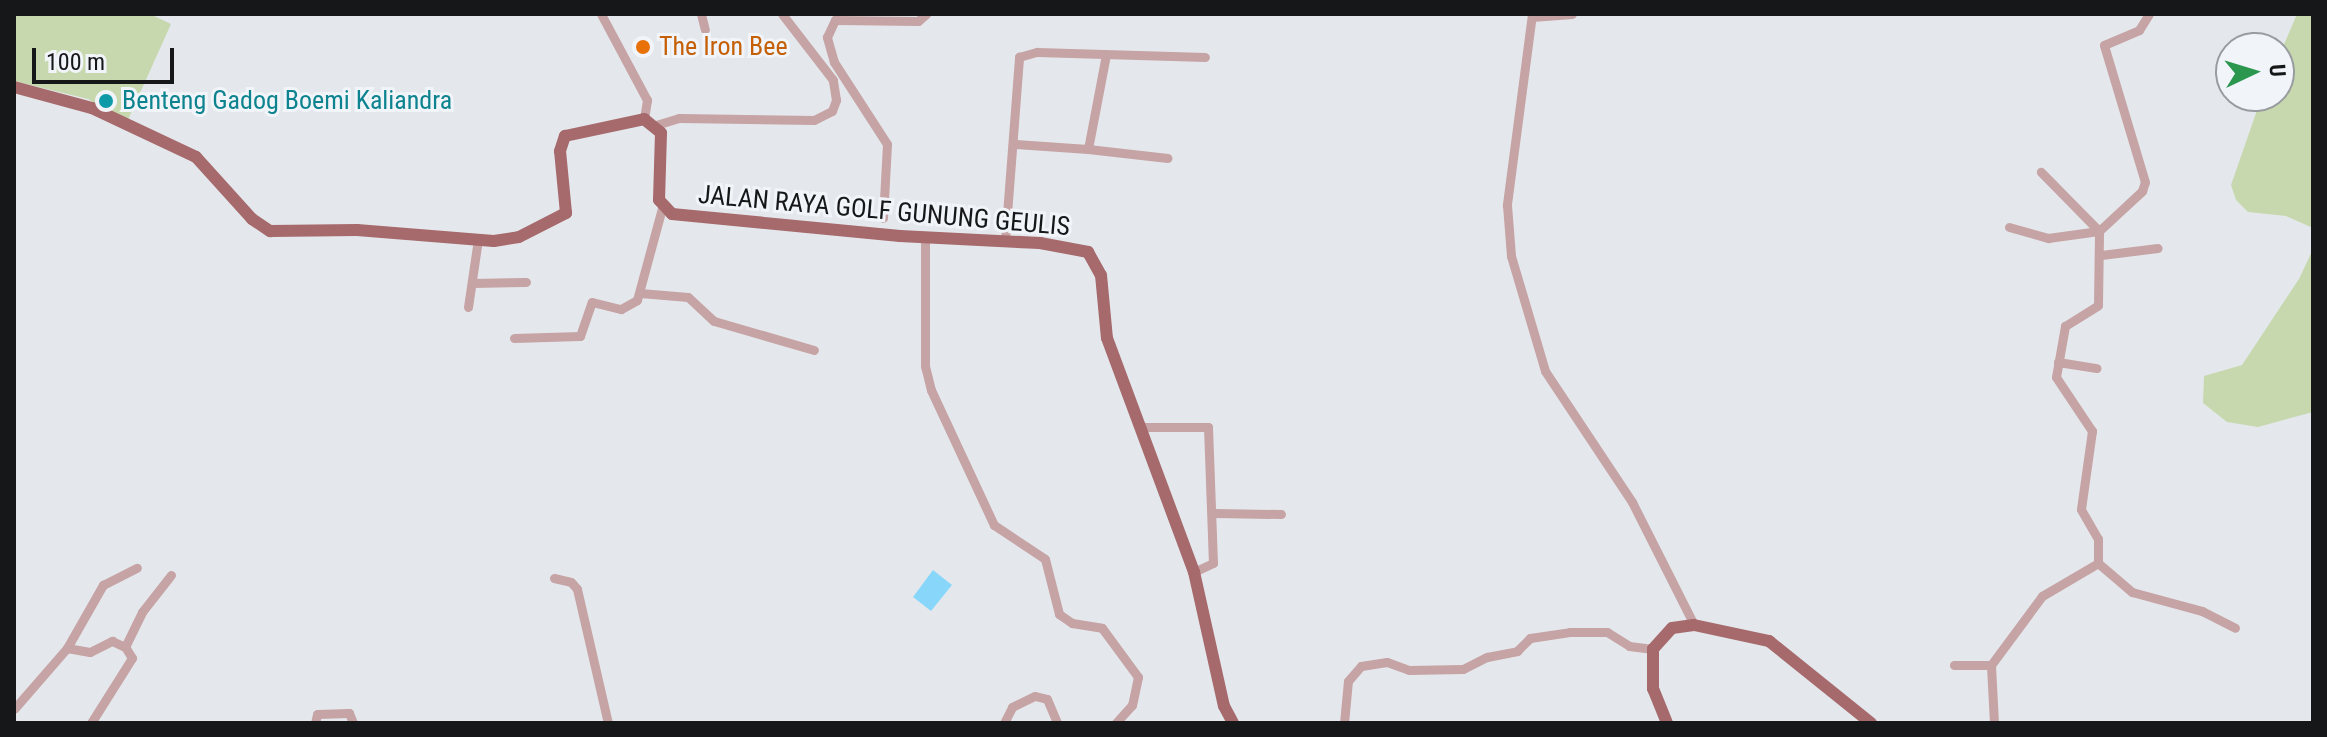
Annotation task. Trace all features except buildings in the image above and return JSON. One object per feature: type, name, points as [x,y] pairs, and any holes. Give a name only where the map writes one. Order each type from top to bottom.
[{"type":"main road","points":[[14,87],[80,103],[196,157],[266,230],[512,239],[561,219],[567,203],[560,151],[565,136],[644,119],[656,125]]},
{"type":"main road","name":"JALAN RAYA GOLF GUNUNG GEULIS","points":[[656,125],[663,143],[662,208],[690,219],[1068,246],[1094,258],[1101,275],[1107,338],[1194,572],[1224,706],[1233,723]]},
{"type":"main road","points":[[1667,723],[1653,689],[1653,649],[1666,631],[1694,625],[1769,641],[1871,723]]},
{"type":"street","points":[[601,14],[647,100],[644,119]]},
{"type":"street","points":[[701,14],[705,30]]},
{"type":"street","points":[[656,125],[679,118],[814,120],[832,111],[836,91],[782,14]]},
{"type":"street","points":[[883,218],[887,144],[827,48],[835,20],[923,21],[926,14]]},
{"type":"street","points":[[1572,14],[1532,16],[1508,199],[1511,256],[1534,320],[1545,371],[1632,502],[1694,625]]},
{"type":"street","points":[[2009,227],[2048,238],[2099,231],[2145,182],[2104,45],[2139,30],[2149,14]]},
{"type":"street","points":[[1005,240],[1019,57],[1037,52],[1205,57]]},
{"type":"street","points":[[1088,149],[1106,55]]},
{"type":"street","points":[[836,91],[851,85]]},
{"type":"street","points":[[1014,144],[1167,158]]},
{"type":"street","points":[[2041,172],[2099,231],[2098,305],[2065,326],[2057,385],[2092,431],[2081,509],[2098,539],[2098,563],[2132,592],[2202,611],[2235,628]]},
{"type":"street","points":[[514,338],[580,336],[592,302],[621,309],[640,293],[662,208]]},
{"type":"street","points":[[925,237],[925,366],[931,390],[994,525],[1045,559],[1059,614],[1072,623],[1102,628],[1138,677],[1132,705],[1116,723]]},
{"type":"street","points":[[468,307],[478,239]]},
{"type":"street","points":[[2101,255],[2158,248]]},
{"type":"street","points":[[472,283],[526,282]]},
{"type":"street","points":[[640,293],[688,297],[714,321],[814,350]]},
{"type":"street","points":[[2058,362],[2097,368]]},
{"type":"street","points":[[1141,427],[1208,427],[1214,513],[1213,563],[1194,572]]},
{"type":"street","points":[[1214,513],[1281,514]]},
{"type":"street","points":[[1994,723],[1991,665],[2042,596],[2098,563]]},
{"type":"street","points":[[14,709],[67,648],[107,580],[137,568]]},
{"type":"street","points":[[125,647],[149,600],[171,575]]},
{"type":"street","points":[[554,578],[571,582],[577,589],[608,723]]},
{"type":"street","points":[[1344,723],[1348,681],[1361,666],[1387,662],[1409,670],[1463,669],[1487,657],[1517,651],[1530,638],[1570,632],[1607,632],[1629,646],[1653,649]]},
{"type":"street","points":[[67,648],[90,652],[109,641],[125,647],[132,658],[91,723]]},
{"type":"street","points":[[1954,665],[1991,665]]},
{"type":"street","points":[[1004,723],[1016,703],[1035,696],[1047,699],[1057,723]]},
{"type":"street","points":[[1224,706],[1224,723]]},
{"type":"street","points":[[315,723],[317,714],[349,713],[353,723]]},
{"type":"green space","points":[[14,14],[150,14],[171,24],[127,122],[88,99],[14,81]]},
{"type":"green space","points":[[2297,14],[2313,14],[2313,228],[2286,216],[2248,212],[2236,200],[2231,185],[2256,112],[2295,112],[2295,32],[2289,32]]},
{"type":"green space","points":[[2313,249],[2313,412],[2258,427],[2227,422],[2203,403],[2204,376],[2242,365],[2299,279]]},
{"type":"water","points":[[933,570],[952,585],[931,611],[913,597]]},
{"type":"place","name":"The Iron Bee","points":[[643,47]]},
{"type":"place","name":"Benteng Gadog Boemi Kaliandra","points":[[106,101]]}]
